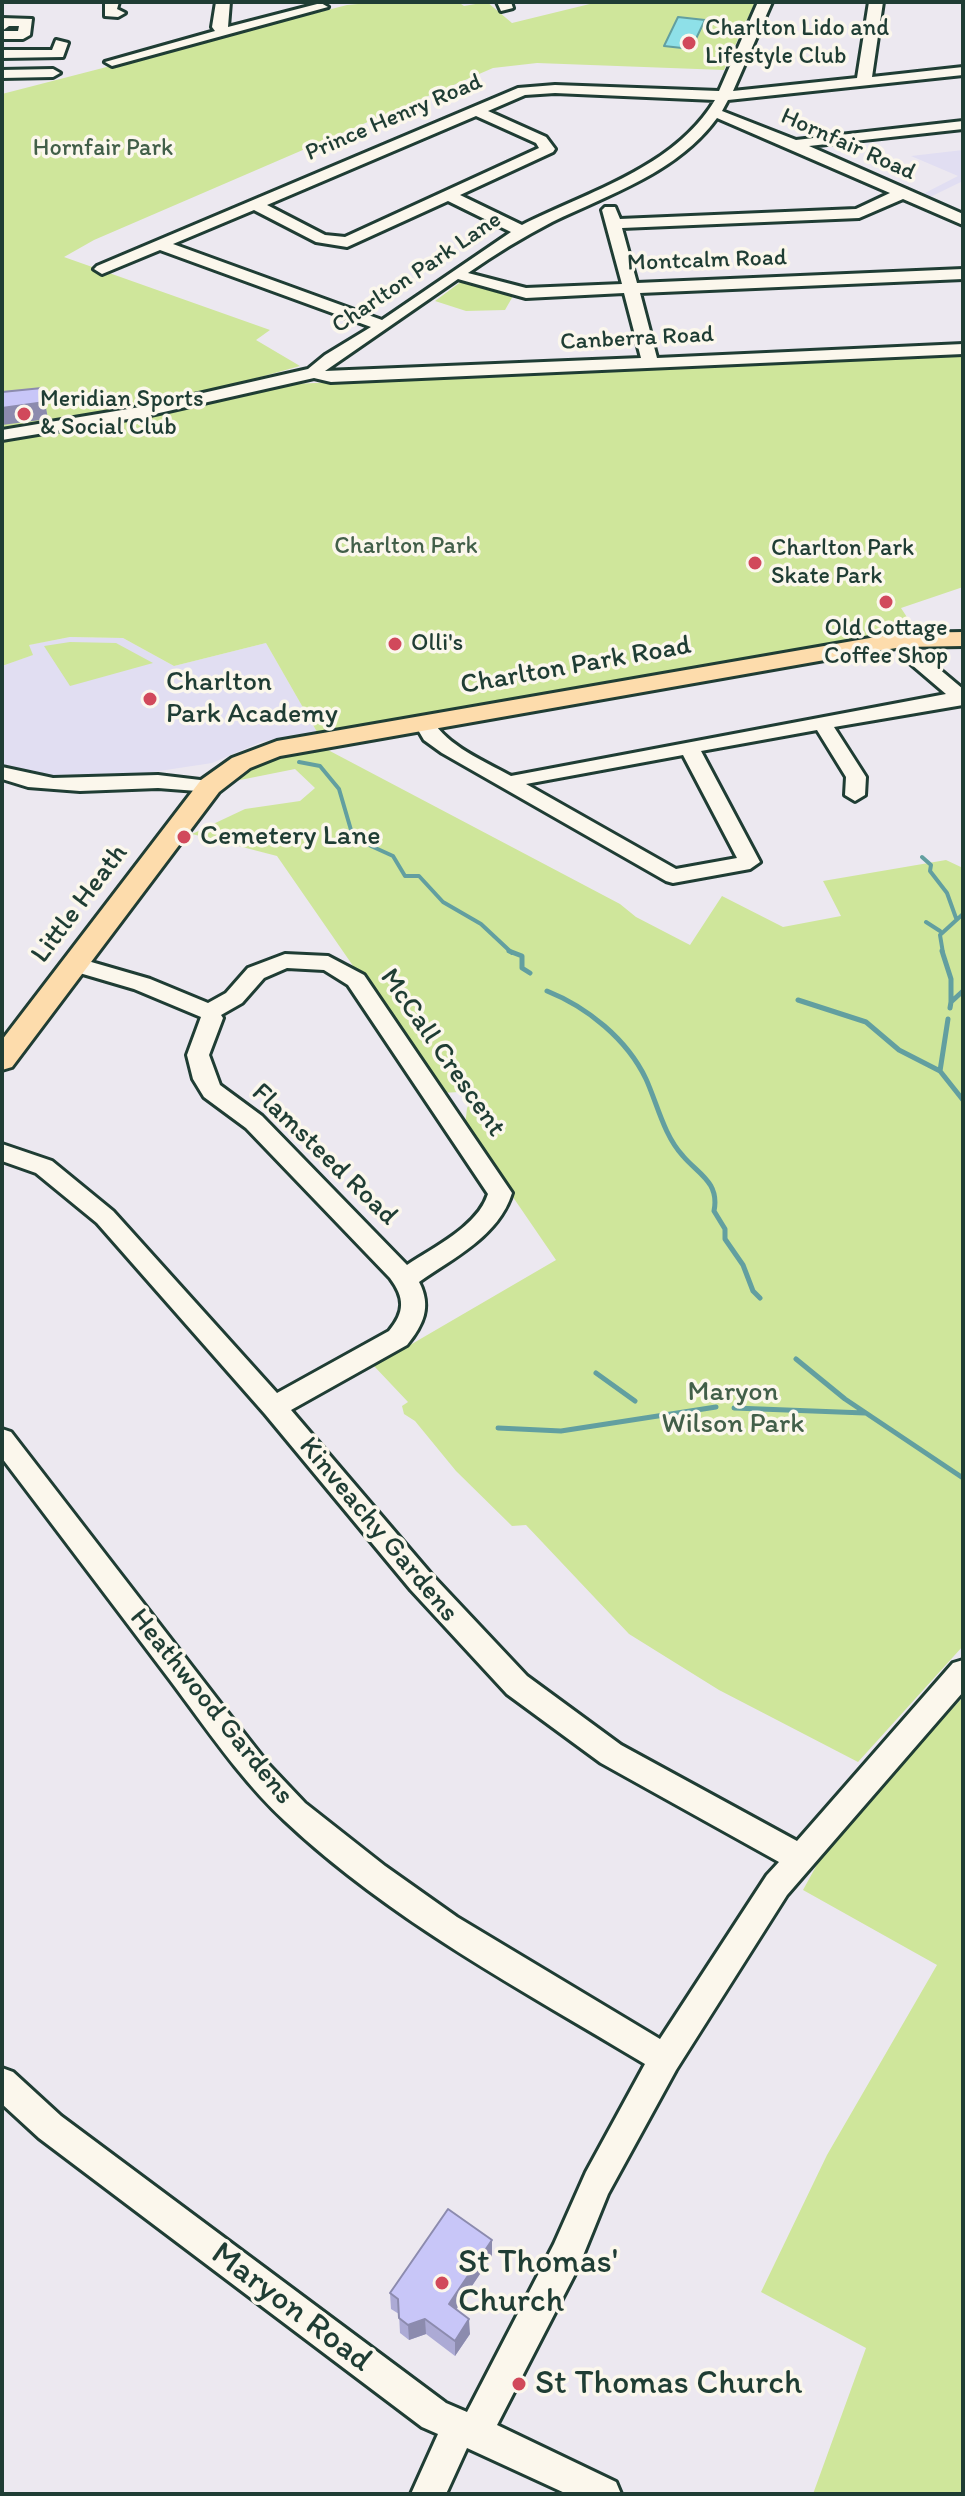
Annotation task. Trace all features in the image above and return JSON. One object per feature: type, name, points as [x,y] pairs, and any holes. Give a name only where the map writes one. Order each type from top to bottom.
[{"type":"main road","name":"Charlton Park Road","points":[[210,786],[237,764],[263,753],[903,640],[963,639]]},
{"type":"main road","name":"Little Heath","points":[[2,1060],[12,1031],[74,964],[210,786]]},
{"type":"street","points":[[223,2],[219,27],[226,32]]},
{"type":"street","name":"Charlton Park Lane","points":[[2,435],[146,411],[314,373],[327,361],[384,326],[522,231],[626,184],[681,145],[714,113],[765,2]]},
{"type":"street","points":[[864,81],[876,2]]},
{"type":"street","points":[[112,62],[316,6]]},
{"type":"street","points":[[5,32],[4,54],[58,54],[61,43]]},
{"type":"street","name":"Prince Henry Road","points":[[102,269],[512,94],[533,90],[722,96],[963,71]]},
{"type":"street","points":[[5,73],[53,73]]},
{"type":"street","points":[[254,204],[321,239],[337,242],[355,239],[548,149],[541,140],[475,110]]},
{"type":"street","name":"Hornfair Road","points":[[714,113],[734,118],[963,220]]},
{"type":"street","points":[[795,145],[963,125]]},
{"type":"street","points":[[614,224],[859,213],[903,193]]},
{"type":"street","points":[[450,196],[522,231]]},
{"type":"street","points":[[599,197],[608,202],[650,363]]},
{"type":"street","points":[[160,245],[384,326]]},
{"type":"street","name":"Montcalm Road","points":[[456,274],[526,293],[963,274]]},
{"type":"street","name":"Canberra Road","points":[[314,373],[331,377],[963,349]]},
{"type":"street","points":[[903,640],[912,655],[962,698]]},
{"type":"street","points":[[511,783],[523,778],[962,698]]},
{"type":"street","points":[[424,723],[437,741],[673,876],[750,862],[689,748]]},
{"type":"street","points":[[823,724],[856,777],[855,795]]},
{"type":"street","points":[[5,779],[61,785],[161,783],[210,786]]},
{"type":"street","name":"McCall Crescent","points":[[209,1012],[234,998],[256,973],[285,961],[328,963],[356,980],[500,1193],[499,1201],[488,1218],[406,1279]]},
{"type":"street","points":[[74,964],[142,984],[209,1012]]},
{"type":"street","name":"Flamsteed Road","points":[[209,1012],[212,1018],[198,1055],[204,1079],[212,1091],[254,1122],[406,1279]]},
{"type":"street","name":"Kinveachy Gardens","points":[[2,1152],[44,1167],[97,1209],[274,1407],[421,1582],[517,1685],[611,1754],[798,1857]]},
{"type":"street","points":[[274,1407],[398,1338],[409,1327],[414,1312],[414,1296],[406,1279]]},
{"type":"street","name":"Heathwood Gardens","points":[[2,1439],[220,1725],[259,1774],[295,1812],[375,1876],[446,1927],[665,2059]]},
{"type":"street","points":[[428,2494],[566,2256],[597,2183],[665,2059],[777,1885],[798,1857],[963,1672]]},
{"type":"street","name":"Maryon Road","points":[[2,2083],[50,2127],[434,2415],[604,2494]]},
{"type":"shaded area","points":[[963,150],[963,181],[930,197],[923,194],[958,176],[911,156]]},
{"type":"shaded area","name":"Charlton Park Academy","points":[[70,637],[123,638],[174,666],[266,643],[317,732],[261,742],[212,763],[146,773],[53,775],[2,764],[2,666],[32,655],[28,645]]},
{"type":"green space","name":"Hornfair Park","points":[[458,2],[464,6],[487,2],[512,23],[598,2],[755,2],[724,70],[537,63],[493,68],[94,240],[64,257],[270,330],[256,340],[300,366],[152,403],[2,428],[2,94],[347,5]]},
{"type":"green space","points":[[462,281],[513,296],[505,310],[466,311],[435,301]]},
{"type":"green space","name":"Charlton Park","points":[[963,354],[963,587],[901,608],[916,631],[317,732],[266,643],[174,666],[123,638],[70,637],[29,645],[33,655],[2,666],[2,441],[144,418],[293,384]]},
{"type":"green space","points":[[70,642],[116,643],[153,663],[70,686],[44,646]]},
{"type":"green space","name":"Maryon Wilson Park","points":[[328,750],[620,904],[636,917],[690,945],[722,896],[783,927],[841,916],[823,881],[946,860],[963,868],[963,1646],[858,1762],[719,1690],[629,1634],[526,1525],[512,1526],[456,1471],[415,1421],[404,1414],[402,1406],[408,1402],[374,1366],[556,1260],[465,1127],[467,1108],[477,1091],[441,1093],[277,856],[192,834],[245,809],[300,801],[315,788],[295,769],[235,781],[268,763]]},
{"type":"green space","points":[[963,1697],[963,2494],[813,2494],[866,2348],[761,2292],[827,2155],[937,1965],[803,1890],[819,1861],[888,1778]]},
{"type":"water","points":[[678,17],[705,20],[691,49],[664,46]]},
{"type":"building","points":[[42,388],[45,402],[2,408],[2,392]]},
{"type":"building","name":"St Thomas' Church","points":[[448,2209],[492,2240],[449,2304],[469,2319],[455,2341],[425,2319],[408,2325],[399,2318],[398,2299],[390,2293]]},
{"type":"waterway","points":[[299,762],[320,766],[339,789],[351,830],[371,846],[393,856],[405,876],[419,876],[443,902],[481,924],[510,952]]},
{"type":"waterway","points":[[922,857],[931,865],[930,871],[947,893],[956,918]]},
{"type":"waterway","points":[[943,953],[940,935],[963,914]]},
{"type":"waterway","points":[[926,922],[940,931]]},
{"type":"waterway","points":[[942,951],[951,979],[951,1002]]},
{"type":"waterway","points":[[510,952],[522,956],[522,968],[530,973]]},
{"type":"waterway","points":[[547,991],[591,1015],[617,1038],[638,1064],[676,1148],[711,1185],[714,1211],[725,1229],[725,1239],[743,1265],[753,1291],[760,1298]]},
{"type":"waterway","points":[[951,1002],[963,991]]},
{"type":"waterway","points":[[798,1000],[866,1022],[899,1050],[940,1071]]},
{"type":"waterway","points":[[950,1008],[951,1002]]},
{"type":"waterway","points":[[940,1071],[948,1019]]},
{"type":"waterway","points":[[940,1071],[963,1100]]},
{"type":"waterway","points":[[796,1359],[845,1399],[963,1478]]},
{"type":"waterway","points":[[596,1373],[635,1401]]},
{"type":"waterway","points":[[498,1428],[561,1431],[716,1407]]},
{"type":"waterway","points":[[734,1408],[865,1413]]},
{"type":"place","name":"Charlton Lido and Lifestyle Club","points":[[689,43]]},
{"type":"place","name":"Meridian Sports & Social Club","points":[[24,414]]},
{"type":"place","name":"Charlton Park Skate Park","points":[[755,563]]},
{"type":"place","name":"Old Cottage Coffee Shop","points":[[886,602]]},
{"type":"place","name":"Olli's","points":[[395,644]]},
{"type":"place","name":"Charlton Park Academy","points":[[150,699]]},
{"type":"place","name":"Cemetery Lane","points":[[184,837]]},
{"type":"place","name":"St Thomas' Church","points":[[442,2283]]},
{"type":"place","name":"St Thomas Church","points":[[519,2384]]}]
